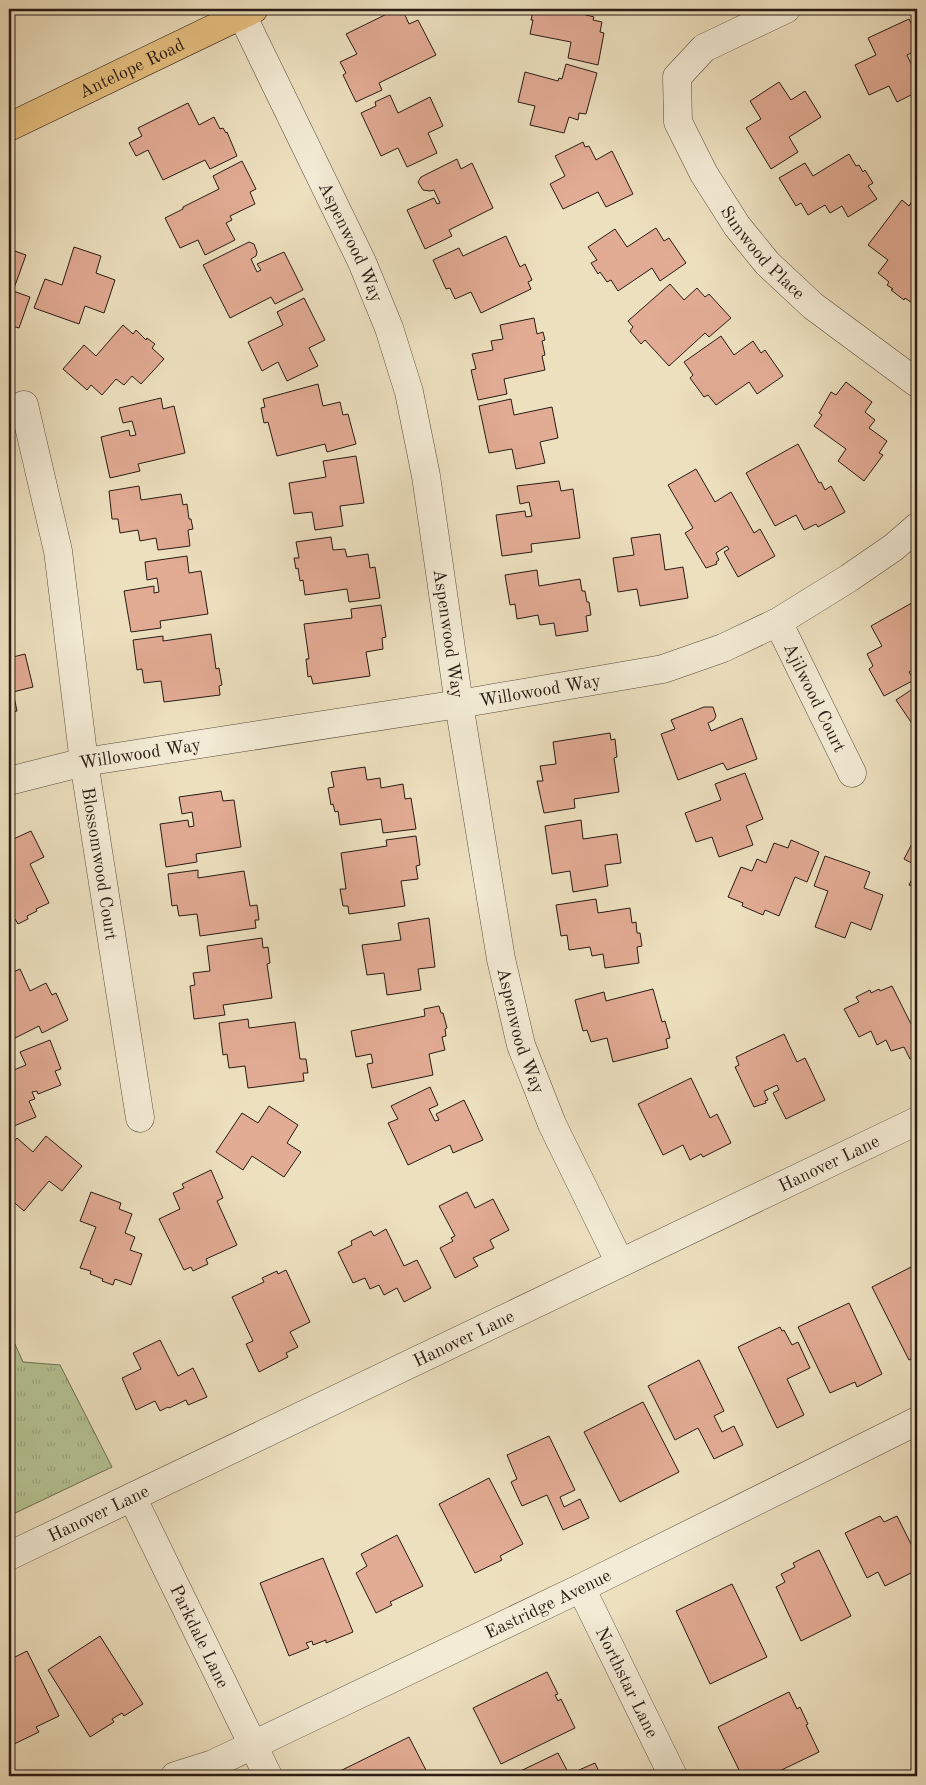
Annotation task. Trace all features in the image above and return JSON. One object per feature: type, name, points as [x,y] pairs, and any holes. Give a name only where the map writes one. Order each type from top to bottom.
[{"type":"main road","name":"Antelope Road","points":[[9,127],[248,12]]},
{"type":"street","name":"Sunwood Place","points":[[786,9],[704,48],[677,77],[678,122],[704,174],[736,226],[768,264],[813,306],[917,383]]},
{"type":"street","name":"Aspenwood Way","points":[[248,12],[362,262],[390,328],[408,392],[426,476],[459,704],[501,960],[521,1045],[552,1124],[620,1262]]},
{"type":"street","name":"Blossomwood Court","points":[[16,408],[58,551],[84,762],[140,1118]]},
{"type":"street","name":"Willowood Way","points":[[9,781],[84,762],[459,704],[663,670],[723,648],[778,622],[849,578],[917,527]]},
{"type":"street","name":"Ajilwood Court","points":[[778,622],[852,773]]},
{"type":"street","name":"Hanover Lane","points":[[9,1556],[917,1121]]},
{"type":"street","name":"Eastridge Avenue","points":[[175,1776],[213,1764],[253,1745],[581,1588],[917,1421]]},
{"type":"street","name":"Parkdale Lane","points":[[132,1497],[268,1776]]},
{"type":"street","name":"Northstar Lane","points":[[581,1588],[673,1776]]},
{"type":"green space","points":[[9,1331],[23,1362],[60,1365],[112,1467],[9,1516]]},
{"type":"building","points":[[397,9],[400,15],[404,13],[409,24],[418,20],[436,55],[379,83],[382,90],[356,102],[343,75],[346,73],[340,62],[357,54],[346,34]]},
{"type":"building","points":[[530,9],[574,9],[575,12],[594,17],[593,20],[602,22],[600,32],[604,33],[598,65],[568,58],[571,42],[530,34],[533,11],[530,11]]},
{"type":"building","points":[[909,19],[917,35],[917,50],[907,55],[917,77],[917,92],[897,102],[889,86],[869,95],[855,65],[876,55],[868,38]]},
{"type":"building","points":[[566,64],[597,73],[586,114],[579,113],[578,120],[569,117],[564,133],[530,125],[535,106],[518,102],[525,72],[558,81],[559,78],[562,79]]},
{"type":"building","points":[[779,82],[791,100],[805,91],[821,117],[789,137],[798,152],[771,169],[746,128],[761,119],[750,101]]},
{"type":"building","points":[[390,95],[398,113],[430,97],[443,126],[428,133],[437,153],[407,167],[398,148],[381,156],[361,113],[376,106],[375,102]]},
{"type":"building","points":[[188,103],[199,125],[214,117],[220,129],[223,128],[227,132],[237,156],[210,169],[205,160],[163,180],[148,150],[136,156],[129,143],[142,136],[138,128]]},
{"type":"building","points":[[583,142],[585,147],[589,146],[596,160],[612,151],[633,194],[606,207],[598,192],[563,209],[550,184],[565,176],[555,156]]},
{"type":"building","points":[[849,154],[856,166],[859,165],[863,172],[865,170],[873,183],[868,186],[877,199],[848,217],[842,206],[830,213],[825,205],[808,215],[801,203],[796,206],[779,178],[805,163],[813,176]]},
{"type":"building","points":[[457,159],[461,169],[472,163],[493,208],[449,230],[452,236],[425,249],[407,210],[434,198],[437,204],[440,203],[434,190],[423,190],[418,182],[421,177]]},
{"type":"building","points":[[242,161],[256,189],[250,192],[255,204],[230,216],[232,220],[226,223],[235,240],[205,255],[198,240],[180,248],[165,218],[219,189],[213,176]]},
{"type":"building","points":[[902,200],[909,206],[912,201],[917,205],[917,295],[912,303],[905,298],[904,300],[887,285],[889,282],[878,273],[888,260],[868,245]]},
{"type":"building","points":[[656,228],[664,241],[669,238],[686,263],[660,281],[652,268],[618,291],[611,280],[607,282],[600,272],[598,274],[591,263],[597,260],[588,247],[615,229],[627,247]]},
{"type":"building","points":[[506,236],[520,267],[525,264],[532,280],[528,282],[531,289],[481,313],[471,292],[455,299],[450,288],[446,289],[433,260],[459,248],[463,256]]},
{"type":"building","points":[[249,242],[254,244],[257,252],[256,256],[251,259],[257,272],[261,270],[257,264],[284,252],[303,290],[275,304],[271,297],[230,318],[203,265]]},
{"type":"building","points":[[74,247],[101,256],[96,273],[115,280],[104,313],[85,306],[79,324],[34,308],[45,279],[62,285]]},
{"type":"building","points":[[9,249],[26,255],[13,291],[30,297],[19,328],[9,325]]},
{"type":"building","points":[[670,284],[684,300],[697,288],[705,297],[709,294],[731,318],[709,337],[705,333],[669,366],[645,340],[641,344],[630,331],[633,327],[628,321]]},
{"type":"building","points":[[304,298],[325,340],[309,348],[318,366],[287,381],[278,362],[262,371],[248,342],[283,325],[277,312]]},
{"type":"building","points":[[534,318],[537,334],[543,332],[545,340],[542,341],[545,355],[542,356],[545,370],[504,379],[507,394],[478,400],[471,370],[476,369],[472,354],[493,350],[491,341],[503,339],[500,325]]},
{"type":"building","points":[[123,325],[133,334],[136,330],[146,340],[147,338],[155,344],[152,348],[164,359],[141,384],[132,376],[124,385],[116,379],[102,395],[91,385],[87,390],[63,369],[84,345],[96,356]]},
{"type":"building","points":[[721,336],[734,355],[753,341],[761,353],[765,350],[783,376],[757,394],[749,382],[716,405],[708,395],[704,397],[690,378],[693,375],[684,362]]},
{"type":"building","points":[[846,382],[872,402],[865,412],[875,420],[869,428],[887,441],[879,453],[883,455],[864,481],[838,461],[846,449],[814,426],[822,415],[819,413],[831,392],[836,395]]},
{"type":"building","points":[[318,384],[323,406],[340,402],[343,415],[348,414],[356,444],[327,452],[325,444],[277,456],[268,422],[264,423],[261,408],[265,407],[263,399]]},
{"type":"building","points":[[161,398],[163,409],[174,406],[185,453],[138,464],[140,471],[110,478],[101,437],[129,430],[130,436],[136,435],[132,421],[123,423],[119,408]]},
{"type":"building","points":[[511,399],[514,415],[552,407],[558,438],[540,442],[545,463],[516,469],[512,449],[489,453],[479,406]]},
{"type":"building","points":[[798,444],[819,483],[821,482],[825,490],[831,486],[845,512],[818,527],[816,524],[804,530],[796,515],[775,526],[746,473]]},
{"type":"building","points":[[356,456],[364,503],[340,506],[343,526],[315,530],[312,512],[294,514],[289,483],[326,477],[323,461]]},
{"type":"building","points":[[696,469],[715,502],[731,492],[754,533],[760,529],[775,556],[738,577],[724,552],[729,549],[727,546],[716,553],[719,560],[716,562],[717,564],[706,568],[685,533],[693,528],[668,485]]},
{"type":"building","points":[[559,481],[561,491],[573,489],[580,538],[531,544],[532,552],[502,556],[496,515],[525,511],[526,517],[532,516],[529,502],[520,504],[517,486]]},
{"type":"building","points":[[139,486],[141,500],[181,494],[183,505],[187,504],[189,519],[191,519],[193,529],[188,530],[190,546],[158,550],[156,538],[140,541],[138,530],[120,533],[118,519],[112,519],[109,491]]},
{"type":"building","points":[[660,534],[665,570],[683,567],[688,598],[640,606],[637,589],[618,592],[613,558],[634,555],[631,538]]},
{"type":"building","points":[[331,537],[333,550],[345,549],[347,557],[368,554],[370,568],[375,567],[380,598],[349,602],[347,589],[305,595],[303,580],[300,581],[294,558],[299,558],[296,542]]},
{"type":"building","points":[[187,556],[189,573],[201,571],[208,614],[160,621],[161,628],[131,632],[124,591],[154,586],[154,593],[159,592],[157,578],[147,580],[145,562]]},
{"type":"building","points":[[537,570],[539,586],[580,579],[582,591],[585,591],[587,602],[589,602],[591,615],[586,616],[588,631],[556,636],[554,623],[540,625],[538,615],[517,619],[515,604],[510,605],[505,575]]},
{"type":"building","points":[[917,600],[917,667],[909,672],[914,680],[884,696],[869,669],[873,666],[867,654],[882,646],[871,626]]},
{"type":"building","points":[[381,605],[386,637],[382,638],[383,649],[366,652],[370,676],[313,684],[311,676],[308,677],[306,659],[309,659],[304,624],[352,618],[351,609]]},
{"type":"building","points":[[211,634],[216,669],[219,668],[222,685],[219,686],[220,695],[164,702],[161,681],[144,683],[142,669],[137,670],[133,640],[163,636],[163,641]]},
{"type":"building","points":[[25,654],[33,687],[13,692],[17,711],[9,713],[9,658]]},
{"type":"building","points":[[917,686],[917,727],[915,728],[896,700]]},
{"type":"building","points":[[704,707],[713,707],[716,716],[714,720],[708,723],[711,731],[742,718],[757,759],[727,770],[723,763],[678,780],[661,734],[675,729],[671,720]]},
{"type":"building","points":[[610,733],[611,740],[615,739],[617,757],[614,758],[619,792],[574,799],[575,808],[544,813],[537,781],[543,781],[540,766],[556,764],[553,742]]},
{"type":"building","points":[[365,767],[367,780],[380,778],[381,788],[403,784],[405,799],[411,798],[416,829],[383,833],[381,819],[340,825],[338,811],[335,812],[333,804],[331,805],[328,788],[334,787],[331,772]]},
{"type":"building","points":[[745,773],[763,819],[746,826],[753,845],[719,857],[712,837],[696,842],[685,813],[721,800],[715,784]]},
{"type":"building","points":[[221,791],[223,801],[234,800],[241,847],[196,854],[197,862],[166,867],[160,824],[188,820],[189,827],[194,826],[192,812],[182,814],[179,797]]},
{"type":"building","points":[[581,820],[583,839],[617,834],[621,863],[605,865],[608,886],[573,892],[570,871],[552,874],[545,826]]},
{"type":"building","points":[[31,831],[44,857],[30,864],[49,903],[36,909],[37,911],[27,916],[28,919],[18,924],[15,919],[9,922],[9,841]]},
{"type":"building","points":[[917,834],[917,866],[904,859]]},
{"type":"building","points":[[416,836],[420,865],[416,866],[418,879],[401,881],[405,906],[349,914],[348,906],[343,906],[340,889],[346,889],[341,853],[387,846],[386,840]]},
{"type":"building","points":[[791,840],[819,852],[807,882],[795,877],[779,916],[765,910],[763,915],[742,906],[743,903],[728,897],[741,867],[752,871],[757,859],[766,863],[774,843],[788,848]]},
{"type":"building","points":[[825,856],[870,872],[864,888],[883,895],[871,930],[851,922],[845,938],[815,927],[828,891],[814,886]]},
{"type":"building","points":[[917,869],[917,889],[909,885]]},
{"type":"building","points":[[198,870],[198,878],[244,871],[250,906],[257,905],[259,920],[255,920],[256,928],[200,936],[197,914],[179,916],[177,905],[172,906],[168,874]]},
{"type":"building","points":[[596,899],[598,913],[630,908],[632,923],[636,922],[637,933],[640,933],[642,946],[637,947],[639,963],[605,968],[603,954],[592,956],[590,947],[569,950],[567,935],[561,936],[556,905]]},
{"type":"building","points":[[429,918],[435,967],[418,969],[421,990],[387,995],[384,973],[367,975],[362,945],[401,940],[398,923]]},
{"type":"building","points":[[262,938],[263,948],[268,947],[270,963],[267,964],[272,998],[223,1005],[225,1015],[194,1019],[190,986],[195,985],[193,973],[210,971],[207,946]]},
{"type":"building","points":[[20,969],[30,991],[46,983],[52,995],[56,993],[68,1020],[42,1033],[39,1026],[9,1041],[9,974]]},
{"type":"building","points":[[892,986],[911,1024],[917,1020],[917,1056],[910,1059],[904,1047],[891,1051],[886,1040],[877,1045],[871,1031],[859,1037],[844,1009],[859,1002],[856,997],[870,990],[871,993]]},
{"type":"building","points":[[653,989],[662,1022],[665,1021],[670,1038],[666,1039],[668,1048],[613,1062],[607,1038],[591,1042],[587,1030],[583,1031],[575,1000],[604,992],[606,1001]]},
{"type":"building","points":[[439,1006],[447,1028],[445,1029],[446,1036],[442,1037],[445,1050],[429,1054],[433,1075],[372,1088],[367,1064],[373,1063],[371,1054],[356,1057],[351,1031],[425,1016],[424,1009]]},
{"type":"building","points":[[248,1019],[249,1028],[295,1022],[300,1059],[306,1059],[308,1073],[303,1073],[304,1081],[248,1088],[245,1066],[229,1068],[227,1054],[223,1055],[219,1023]]},
{"type":"building","points":[[784,1034],[797,1062],[805,1058],[825,1100],[786,1119],[773,1093],[779,1090],[777,1085],[764,1091],[768,1100],[765,1101],[766,1103],[754,1107],[735,1067],[739,1065],[736,1057]]},
{"type":"building","points":[[50,1040],[61,1069],[55,1071],[61,1085],[38,1094],[37,1091],[32,1092],[35,1099],[29,1101],[36,1117],[9,1128],[9,1072],[26,1065],[20,1052]]},
{"type":"building","points":[[691,1078],[710,1118],[717,1114],[731,1143],[703,1157],[701,1154],[690,1160],[683,1145],[663,1155],[638,1104]]},
{"type":"building","points":[[430,1087],[438,1105],[429,1109],[435,1121],[439,1120],[436,1114],[464,1100],[483,1140],[453,1153],[450,1145],[408,1165],[388,1123],[398,1119],[391,1106]]},
{"type":"building","points":[[269,1106],[298,1125],[287,1143],[301,1152],[284,1177],[252,1156],[243,1170],[216,1152],[242,1113],[258,1123]]},
{"type":"building","points":[[46,1136],[82,1166],[62,1191],[49,1181],[24,1211],[9,1198],[9,1182],[12,1178],[9,1175],[9,1148],[17,1138],[33,1152]]},
{"type":"building","points":[[211,1170],[223,1198],[217,1201],[237,1245],[206,1259],[208,1264],[193,1271],[191,1267],[184,1270],[159,1219],[180,1209],[173,1193],[184,1188],[182,1184]]},
{"type":"building","points":[[91,1192],[121,1203],[119,1209],[132,1214],[125,1233],[135,1237],[130,1250],[142,1254],[131,1285],[115,1279],[113,1285],[90,1274],[91,1271],[80,1268],[96,1227],[80,1221]]},
{"type":"building","points":[[467,1192],[475,1208],[493,1199],[509,1230],[490,1240],[494,1248],[473,1258],[478,1266],[455,1278],[440,1248],[453,1241],[451,1238],[455,1236],[439,1206]]},
{"type":"building","points":[[386,1229],[404,1266],[417,1260],[431,1288],[404,1302],[397,1288],[384,1295],[379,1285],[370,1289],[365,1278],[353,1283],[338,1252],[352,1245],[351,1241],[371,1231],[374,1236]]},
{"type":"building","points":[[917,1264],[917,1356],[909,1360],[872,1287]]},
{"type":"building","points":[[286,1270],[310,1322],[290,1332],[298,1347],[286,1353],[288,1357],[259,1372],[246,1344],[253,1341],[232,1297],[264,1282],[262,1278],[277,1271],[278,1274]]},
{"type":"building","points":[[849,1303],[882,1374],[857,1387],[855,1382],[830,1393],[798,1327]]},
{"type":"building","points":[[780,1327],[782,1331],[784,1330],[792,1345],[798,1342],[810,1368],[787,1379],[804,1415],[777,1428],[738,1347]]},
{"type":"building","points":[[160,1340],[178,1376],[193,1368],[207,1397],[188,1405],[186,1400],[160,1411],[155,1401],[136,1410],[122,1378],[141,1369],[133,1353]]},
{"type":"building","points":[[699,1360],[724,1411],[714,1416],[722,1432],[734,1426],[743,1445],[714,1459],[698,1428],[675,1440],[648,1386]]},
{"type":"building","points":[[643,1402],[679,1472],[620,1502],[584,1432]]},
{"type":"building","points":[[549,1436],[575,1490],[560,1497],[564,1507],[580,1499],[589,1518],[563,1530],[547,1495],[522,1506],[511,1482],[517,1479],[507,1455]]},
{"type":"building","points":[[489,1478],[523,1544],[500,1556],[502,1560],[475,1573],[439,1504]]},
{"type":"building","points":[[880,1516],[884,1522],[897,1516],[917,1556],[917,1570],[885,1586],[878,1572],[867,1578],[845,1533]]},
{"type":"building","points":[[397,1535],[423,1586],[390,1602],[392,1605],[376,1613],[356,1573],[367,1566],[361,1554]]},
{"type":"building","points":[[819,1550],[851,1616],[801,1641],[776,1587],[785,1582],[781,1574],[795,1567],[793,1563]]},
{"type":"building","points":[[323,1558],[353,1632],[326,1643],[326,1640],[313,1645],[312,1641],[306,1643],[309,1648],[289,1656],[260,1583]]},
{"type":"building","points":[[732,1584],[767,1657],[710,1684],[676,1611]]},
{"type":"building","points":[[100,1636],[143,1704],[124,1716],[122,1713],[112,1719],[114,1722],[90,1737],[48,1670]]},
{"type":"building","points":[[27,1651],[59,1716],[36,1727],[39,1732],[12,1745],[9,1739],[9,1660]]},
{"type":"building","points":[[547,1672],[558,1694],[555,1695],[558,1701],[561,1699],[575,1728],[501,1764],[473,1708]]},
{"type":"building","points":[[789,1692],[797,1709],[800,1707],[819,1752],[769,1776],[742,1776],[718,1727]]},
{"type":"building","points":[[409,1737],[429,1776],[338,1776],[336,1773]]},
{"type":"building","points":[[558,1753],[570,1776],[510,1776]]},
{"type":"building","points":[[595,1763],[601,1776],[582,1776],[579,1770]]}]
